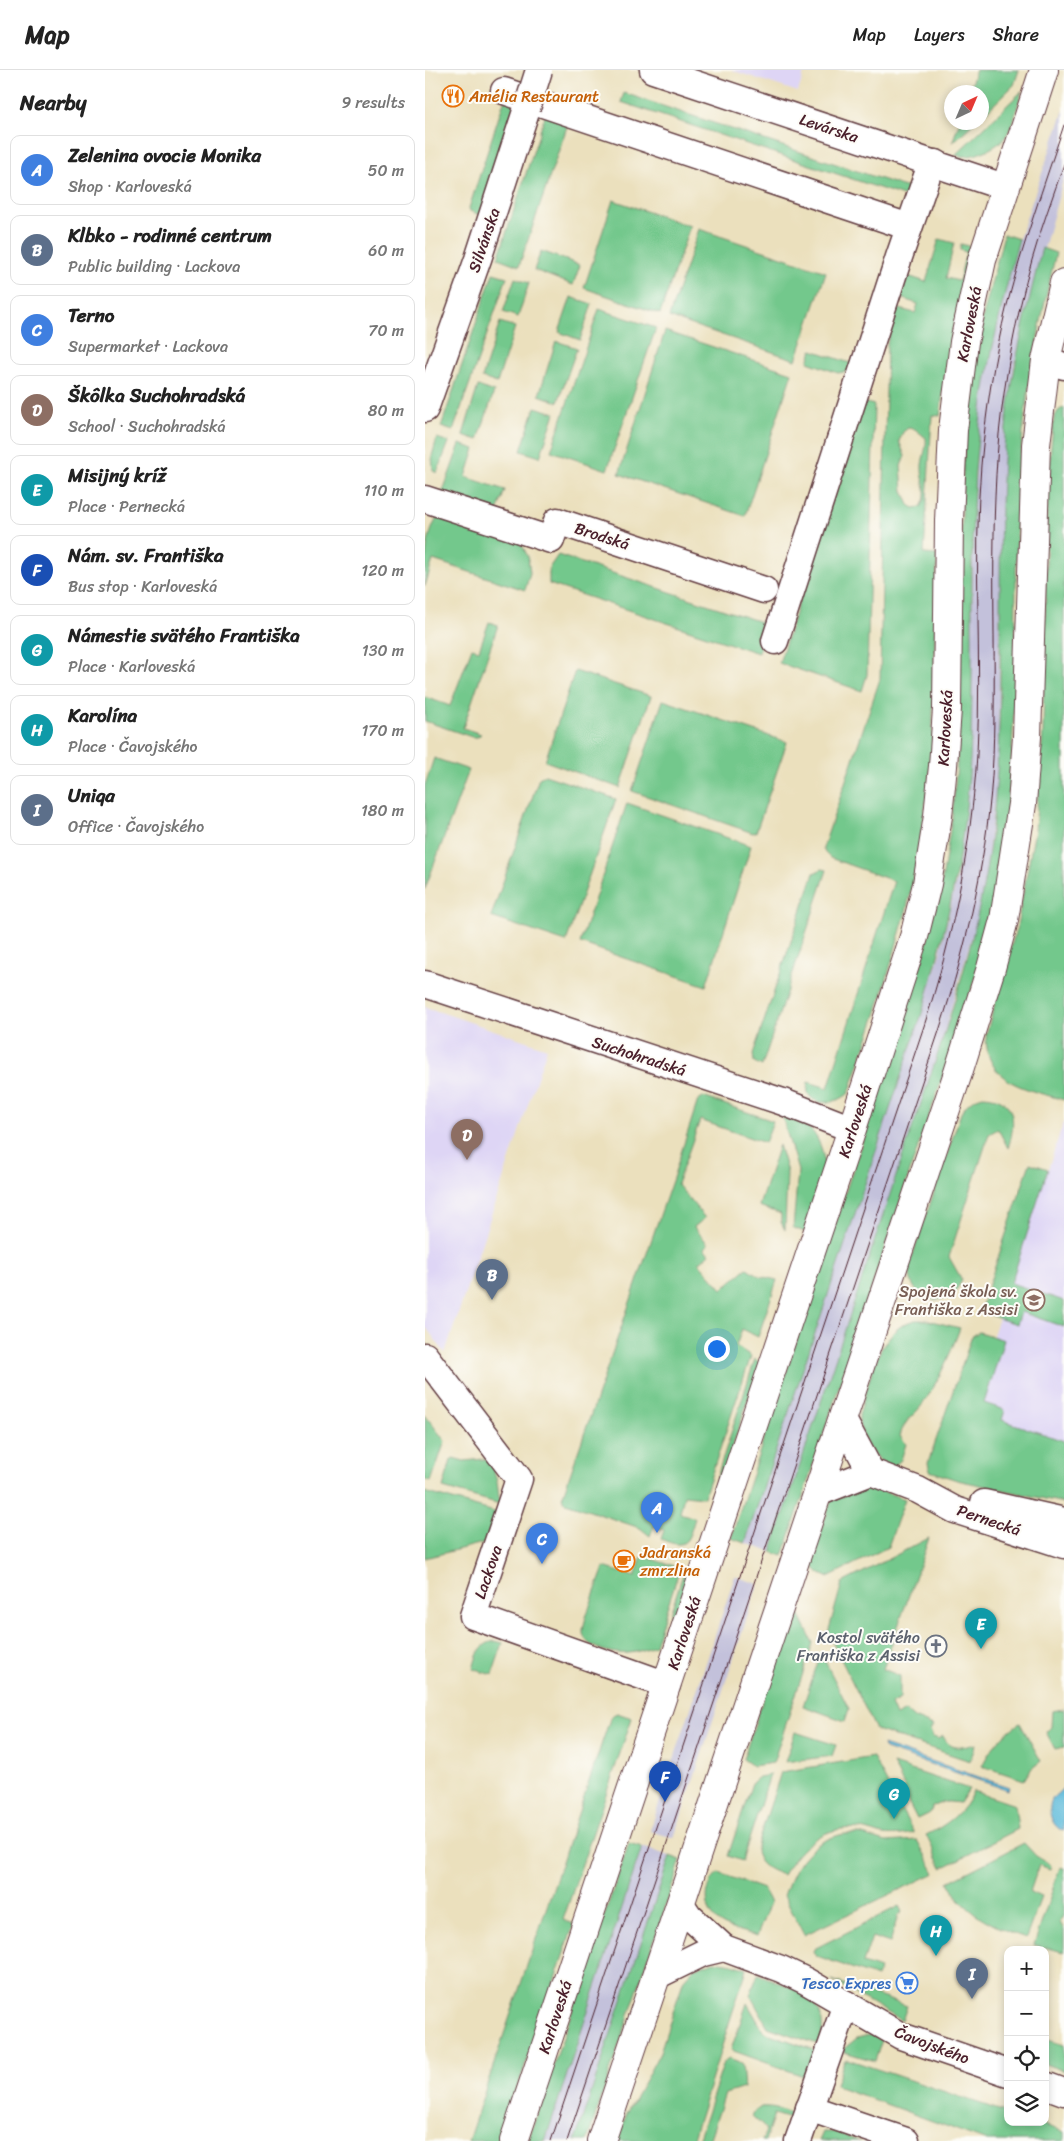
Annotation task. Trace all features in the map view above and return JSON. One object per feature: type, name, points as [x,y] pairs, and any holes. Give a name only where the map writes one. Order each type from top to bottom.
[{"type":"main road","name":"Karloveská","points":[[514,2141],[852,1129],[914,937],[927,884],[938,816],[947,709],[949,521],[953,430],[964,342],[982,260],[1004,187],[1044,70]]},
{"type":"main road","points":[[601,2141],[958,1073],[1004,920],[1025,776],[1036,445],[1055,363],[1064,283]]},
{"type":"street","name":"Silvánska","points":[[425,408],[478,259],[539,70]]},
{"type":"street","name":"Levárska","points":[[653,70],[1004,187]]},
{"type":"street","points":[[504,90],[909,227]]},
{"type":"street","points":[[775,641],[909,227],[928,173],[936,163]]},
{"type":"street","name":"Brodská","points":[[425,499],[551,540],[557,521],[763,590]]},
{"type":"street","name":"Suchohradská","points":[[425,984],[783,1102],[852,1129]]},
{"type":"street","name":"Lackova","points":[[425,1356],[519,1479],[473,1616],[667,1685]]},
{"type":"street","points":[[818,1493],[871,1472],[843,1420]]},
{"type":"street","name":"Pernecká","points":[[871,1472],[917,1490],[955,1510],[1064,1545]]},
{"type":"street","name":"Pernecká","points":[[917,1490],[959,1497],[1064,1521]]},
{"type":"street","points":[[681,1904],[701,1928],[724,1948]]},
{"type":"street","points":[[656,1976],[703,1953],[724,1948]]},
{"type":"street","name":"Čavojského","points":[[724,1948],[781,1969],[901,2036],[1004,2072]]},
{"type":"street","points":[[798,2141],[845,2004]]},
{"type":"street","points":[[1049,2087],[1064,2092]]},
{"type":"street","points":[[809,2108],[906,2141]]},
{"type":"shaded area","points":[[731,70],[805,70],[798,92]]},
{"type":"shaded area","points":[[1064,110],[1064,177],[1026,313],[1014,367],[1008,416],[1001,506],[998,770],[986,872],[976,922],[942,1040],[771,1552],[745,1543],[922,1013],[940,953],[957,877],[965,819],[971,738],[973,512],[979,423],[987,367],[1019,239]]},
{"type":"shaded area","points":[[425,1007],[547,1048],[445,1353],[425,1326]]},
{"type":"shaded area","name":"Spojená škola sv. Františka z Assisi","points":[[1064,1121],[1064,1469],[960,1435]]},
{"type":"shaded area","points":[[735,1576],[758,1584],[674,1838],[650,1831]]},
{"type":"shaded area","points":[[642,1847],[670,1856],[575,2141],[545,2141]]},
{"type":"green space","points":[[976,70],[1019,70],[1014,85],[989,109],[989,85],[971,85]]},
{"type":"green space","points":[[1022,91],[1011,127],[1002,141],[974,155],[955,155],[981,130],[989,130],[989,123]]},
{"type":"green space","points":[[624,93],[911,189],[909,198],[621,102]]},
{"type":"green space","points":[[505,98],[521,103],[485,217],[470,211],[469,208]]},
{"type":"green space","points":[[547,110],[570,118],[519,266],[498,258]]},
{"type":"green space","points":[[957,130],[966,130],[952,143]]},
{"type":"green space","points":[[613,200],[690,226],[660,314],[584,288]]},
{"type":"green space","points":[[699,229],[826,272],[796,360],[669,317]]},
{"type":"green space","points":[[1004,234],[1019,239],[991,354],[981,412],[973,504],[969,773],[961,843],[949,911],[922,1013],[745,1543],[731,1538],[923,958],[942,880],[952,818],[957,763],[963,466],[972,377],[983,316]]},
{"type":"green space","points":[[939,239],[954,243],[946,278],[959,281],[966,252],[960,250],[961,244],[972,247],[948,351],[940,416],[932,415],[924,554],[937,555],[932,757],[919,851],[907,908],[878,1009],[849,1093],[836,1100],[821,1102],[810,1097],[808,1082],[828,1088],[894,881],[830,858],[823,848],[880,679],[887,344],[896,308],[915,313],[918,304],[900,298],[908,276],[926,282]],"holes":[[[908,428],[915,429],[926,438],[926,442],[922,465],[925,497],[921,507],[914,508],[909,505],[903,491],[901,466],[905,456],[899,441],[903,432]]]},
{"type":"green space","points":[[1042,248],[1056,253],[1036,344],[1026,406],[1020,468],[1013,739],[1010,787],[998,882],[982,953],[961,1022],[783,1556],[771,1552],[951,1014],[979,907],[993,820],[997,769],[1001,511],[1005,433],[1018,353]]},
{"type":"green space","points":[[541,251],[580,265],[573,285],[534,270]]},
{"type":"green space","points":[[493,273],[507,277],[453,431],[441,427]]},
{"type":"green space","points":[[515,278],[529,283],[518,317],[503,312]]},
{"type":"green space","points":[[571,297],[592,304],[580,340],[559,332]]},
{"type":"green space","points":[[599,309],[656,328],[607,470],[551,451]]},
{"type":"green space","points":[[500,322],[515,327],[497,383],[482,378]]},
{"type":"green space","points":[[665,331],[792,373],[745,516],[619,474]]},
{"type":"green space","points":[[556,341],[577,348],[558,402],[539,395]]},
{"type":"green space","points":[[812,350],[853,364],[849,371],[838,373],[808,362]]},
{"type":"green space","points":[[478,386],[494,392],[478,440],[463,435]]},
{"type":"green space","points":[[863,402],[874,405],[867,675],[862,691],[779,663]]},
{"type":"green space","points":[[535,407],[555,413],[540,457],[521,451]]},
{"type":"green space","points":[[1064,407],[1064,1100],[1023,1088],[1000,1074],[993,1064],[988,1051],[986,1035],[1017,926],[1035,830],[1043,733],[1047,510],[1051,446],[1054,418],[1058,411]]},
{"type":"green space","points":[[437,438],[449,442],[437,473],[433,471],[432,456]]},
{"type":"green space","points":[[460,444],[475,449],[466,477],[505,490],[496,515],[442,494]]},
{"type":"green space","points":[[439,515],[515,537],[528,557],[530,573],[525,590],[433,560],[425,586],[428,540]]},
{"type":"green space","points":[[558,555],[767,624],[758,653],[549,584],[549,568]]},
{"type":"green space","points":[[489,622],[498,625],[463,728],[481,734],[478,737],[472,737],[425,721],[425,697],[450,706],[472,648],[479,650]]},
{"type":"green space","points":[[575,671],[651,696],[620,788],[545,761]]},
{"type":"green space","points":[[663,700],[787,742],[756,832],[753,833],[632,791]]},
{"type":"green space","points":[[434,758],[469,770],[425,889],[425,785]]},
{"type":"green space","points":[[545,775],[616,799],[566,942],[491,917],[539,778]]},
{"type":"green space","points":[[627,803],[751,846],[706,986],[580,943]]},
{"type":"green space","points":[[822,869],[827,870],[762,1066],[754,1062],[753,1054],[814,873]]},
{"type":"green space","points":[[983,1096],[994,1097],[1008,1106],[1013,1121],[1011,1139],[1008,1148],[998,1129],[989,1134],[949,1257],[962,1280],[956,1290],[947,1297],[938,1300],[929,1299],[921,1295],[914,1287],[910,1277],[910,1263],[961,1113],[970,1102]]},
{"type":"green space","points":[[703,1097],[773,1121],[765,1143],[700,1120],[677,1184],[705,1218],[694,1227],[708,1244],[704,1248],[709,1254],[699,1263],[722,1289],[747,1268],[759,1276],[777,1280],[758,1337],[742,1329],[736,1346],[751,1356],[704,1497],[684,1495],[680,1513],[695,1518],[688,1538],[681,1544],[676,1544],[661,1539],[664,1530],[654,1526],[650,1536],[640,1528],[566,1503],[562,1498],[673,1178],[698,1100]]},
{"type":"green space","points":[[782,1116],[800,1122],[810,1129],[820,1144],[823,1156],[824,1168],[805,1232],[793,1228],[798,1171]]},
{"type":"green space","points":[[779,1145],[787,1172],[785,1230],[781,1222],[781,1214],[759,1206]]},
{"type":"green space","points":[[1030,1163],[1048,1169],[1011,1283],[1064,1301],[1064,1327],[1021,1312],[1017,1324],[991,1315],[982,1305]]},
{"type":"green space","points":[[915,1320],[927,1320],[960,1328],[933,1388],[902,1430],[900,1436],[906,1444],[901,1460],[894,1466],[880,1460],[868,1447],[861,1431],[859,1415],[883,1345],[902,1325]]},
{"type":"green space","points":[[979,1332],[1004,1340],[984,1403],[1005,1410],[1002,1420],[1064,1441],[1064,1503],[957,1480],[930,1471],[928,1463],[972,1336]]},
{"type":"green space","points":[[755,1359],[760,1363],[716,1497],[710,1498]]},
{"type":"green space","points":[[425,1415],[445,1441],[431,1482],[425,1480]]},
{"type":"green space","points":[[453,1458],[464,1461],[484,1459],[490,1461],[497,1481],[500,1504],[443,1488]]},
{"type":"green space","points":[[868,1486],[905,1499],[888,1547],[828,1577],[818,1573],[810,1563],[831,1501]]},
{"type":"green space","points":[[425,1492],[498,1513],[487,1542],[425,1558]]},
{"type":"green space","points":[[929,1538],[883,1669],[900,1676],[900,1699],[891,1704],[896,1716],[906,1711],[914,1718],[933,1726],[930,1730],[933,1737],[939,1739],[943,1736],[953,1746],[962,1747],[976,1744],[970,1761],[876,1730],[828,1633],[842,1583]]},
{"type":"green space","points":[[642,1556],[680,1568],[655,1645],[633,1653],[608,1652],[593,1646],[584,1637],[583,1630],[604,1567],[635,1577]]},
{"type":"green space","points":[[684,1571],[689,1573],[668,1637],[661,1642]]},
{"type":"green space","points":[[795,1606],[813,1643],[773,1763],[753,1766],[743,1759]]},
{"type":"green space","points":[[495,1641],[503,1643],[492,1675],[473,1669],[477,1655],[482,1647]]},
{"type":"green space","points":[[821,1653],[849,1709],[845,1721],[803,1706]]},
{"type":"green space","points":[[1064,1709],[1064,1747],[1055,1749],[1046,1732],[1051,1727],[1052,1711]]},
{"type":"green space","points":[[617,1713],[632,1718],[563,1920],[574,1924],[499,2141],[468,2141],[611,1716]]},
{"type":"green space","points":[[1020,1723],[1041,1761],[1031,1769],[1024,1780],[982,1766],[998,1742]]},
{"type":"green space","points":[[795,1732],[836,1745],[832,1756],[785,1762]]},
{"type":"green space","points":[[873,1757],[914,1833],[888,1835],[861,1829],[848,1828],[836,1830],[815,1839],[806,1846],[783,1875],[761,1863],[756,1849],[781,1772]]},
{"type":"green space","points":[[893,1764],[969,1789],[960,1803],[940,1803],[932,1807],[931,1812],[917,1819],[902,1790],[905,1788]]},
{"type":"green space","points":[[770,1775],[742,1861],[728,1856],[752,1783],[759,1777]]},
{"type":"green space","points":[[973,1791],[1015,1805],[1018,1829],[942,1868],[926,1835],[960,1812]]},
{"type":"green space","points":[[844,1834],[859,1834],[886,1842],[917,1840],[935,1873],[804,1935],[784,1896],[788,1885],[805,1856],[822,1842]]},
{"type":"green space","points":[[629,1843],[642,1847],[545,2141],[528,2141]]},
{"type":"green space","points":[[1024,1843],[1036,1856],[1051,1865],[1050,1869],[1039,1865],[1030,1892],[1041,1897],[1026,1938],[981,1918],[962,1902],[948,1882]]},
{"type":"green space","points":[[670,1856],[681,1860],[587,2141],[575,2141]]},
{"type":"green space","points":[[1060,1867],[1064,1868],[1064,1916],[1060,1922],[1064,1930],[1064,1952],[1049,1948],[1049,1946],[1034,1945]]},
{"type":"green space","points":[[719,1873],[763,1889],[770,1903],[757,1936],[720,1923],[710,1912],[707,1898],[708,1891],[710,1884]]},
{"type":"green space","points":[[899,1906],[902,1912],[898,1915],[890,1943],[872,1937],[863,1963],[880,1969],[877,1977],[817,1956],[813,1952],[814,1949]]},
{"type":"green space","points":[[714,1961],[733,1964],[747,1969],[692,2141],[617,2141],[626,2116],[660,2052],[684,1979],[693,1969]]},
{"type":"green space","points":[[758,1974],[797,1990],[815,2005],[821,2015],[820,2045],[768,2027],[750,1995]]},
{"type":"green space","points":[[832,1980],[907,2006],[902,2021]]},
{"type":"green space","points":[[747,2003],[764,2032],[818,2051],[809,2078],[731,2050]]},
{"type":"green space","points":[[870,2035],[882,2040],[875,2061],[841,2051],[857,2038]]},
{"type":"green space","points":[[1049,2040],[1064,2045],[1064,2071],[1049,2065]]},
{"type":"green space","points":[[729,2059],[742,2064],[744,2088],[725,2094],[709,2141],[698,2141],[724,2062]]},
{"type":"green space","points":[[847,2059],[1004,2112],[1004,2126],[1047,2126],[1064,2132],[1064,2141],[987,2141],[839,2087],[836,2084],[844,2061]]},
{"type":"green space","points":[[761,2107],[782,2110],[793,2116],[793,2120],[774,2114],[765,2141],[762,2141],[766,2129],[752,2116]]},
{"type":"green space","points":[[823,2132],[835,2132],[861,2141],[819,2141]]},
{"type":"water","points":[[883,1745],[1009,1787],[1008,1790],[885,1749]]},
{"type":"water","points":[[1064,1789],[1064,1831],[1053,1822],[1050,1812],[1053,1798]]},
{"type":"tram line","points":[[551,2141],[924,1026],[944,959],[965,858],[977,755],[979,501],[988,404],[998,344],[1013,282],[1064,125]]},
{"type":"tram line","points":[[567,2141],[939,1031],[968,930],[982,862],[991,793],[994,718],[994,515],[1001,412],[1026,281],[1039,236],[1064,164]]},
{"type":"place","name":"Amélia Restaurant","points":[[453,96]]},
{"type":"place","name":"Škôlka Suchohradská","points":[[467,1160]]},
{"type":"place","name":"Klbko - rodinné centrum","points":[[492,1300]]},
{"type":"place","name":"Spojená škola sv. Františka z Assisi","points":[[1034,1300]]},
{"type":"place","name":"Zelenina ovocie Monika","points":[[657,1533]]},
{"type":"place","name":"Jadranská zmrzlina","points":[[624,1561]]},
{"type":"place","name":"Terno","points":[[542,1564]]},
{"type":"place","name":"Kostol svätého Františka z Assisi","points":[[936,1646]]},
{"type":"place","name":"Misijný kríž","points":[[981,1649]]},
{"type":"place","name":"Nám. sv. Františka","points":[[665,1802]]},
{"type":"place","name":"Námestie svätého Františka","points":[[894,1819]]},
{"type":"place","name":"Karolína","points":[[936,1956]]},
{"type":"place","name":"Tesco Expres","points":[[907,1983]]},
{"type":"place","name":"Uniqa","points":[[972,1999]]}]
